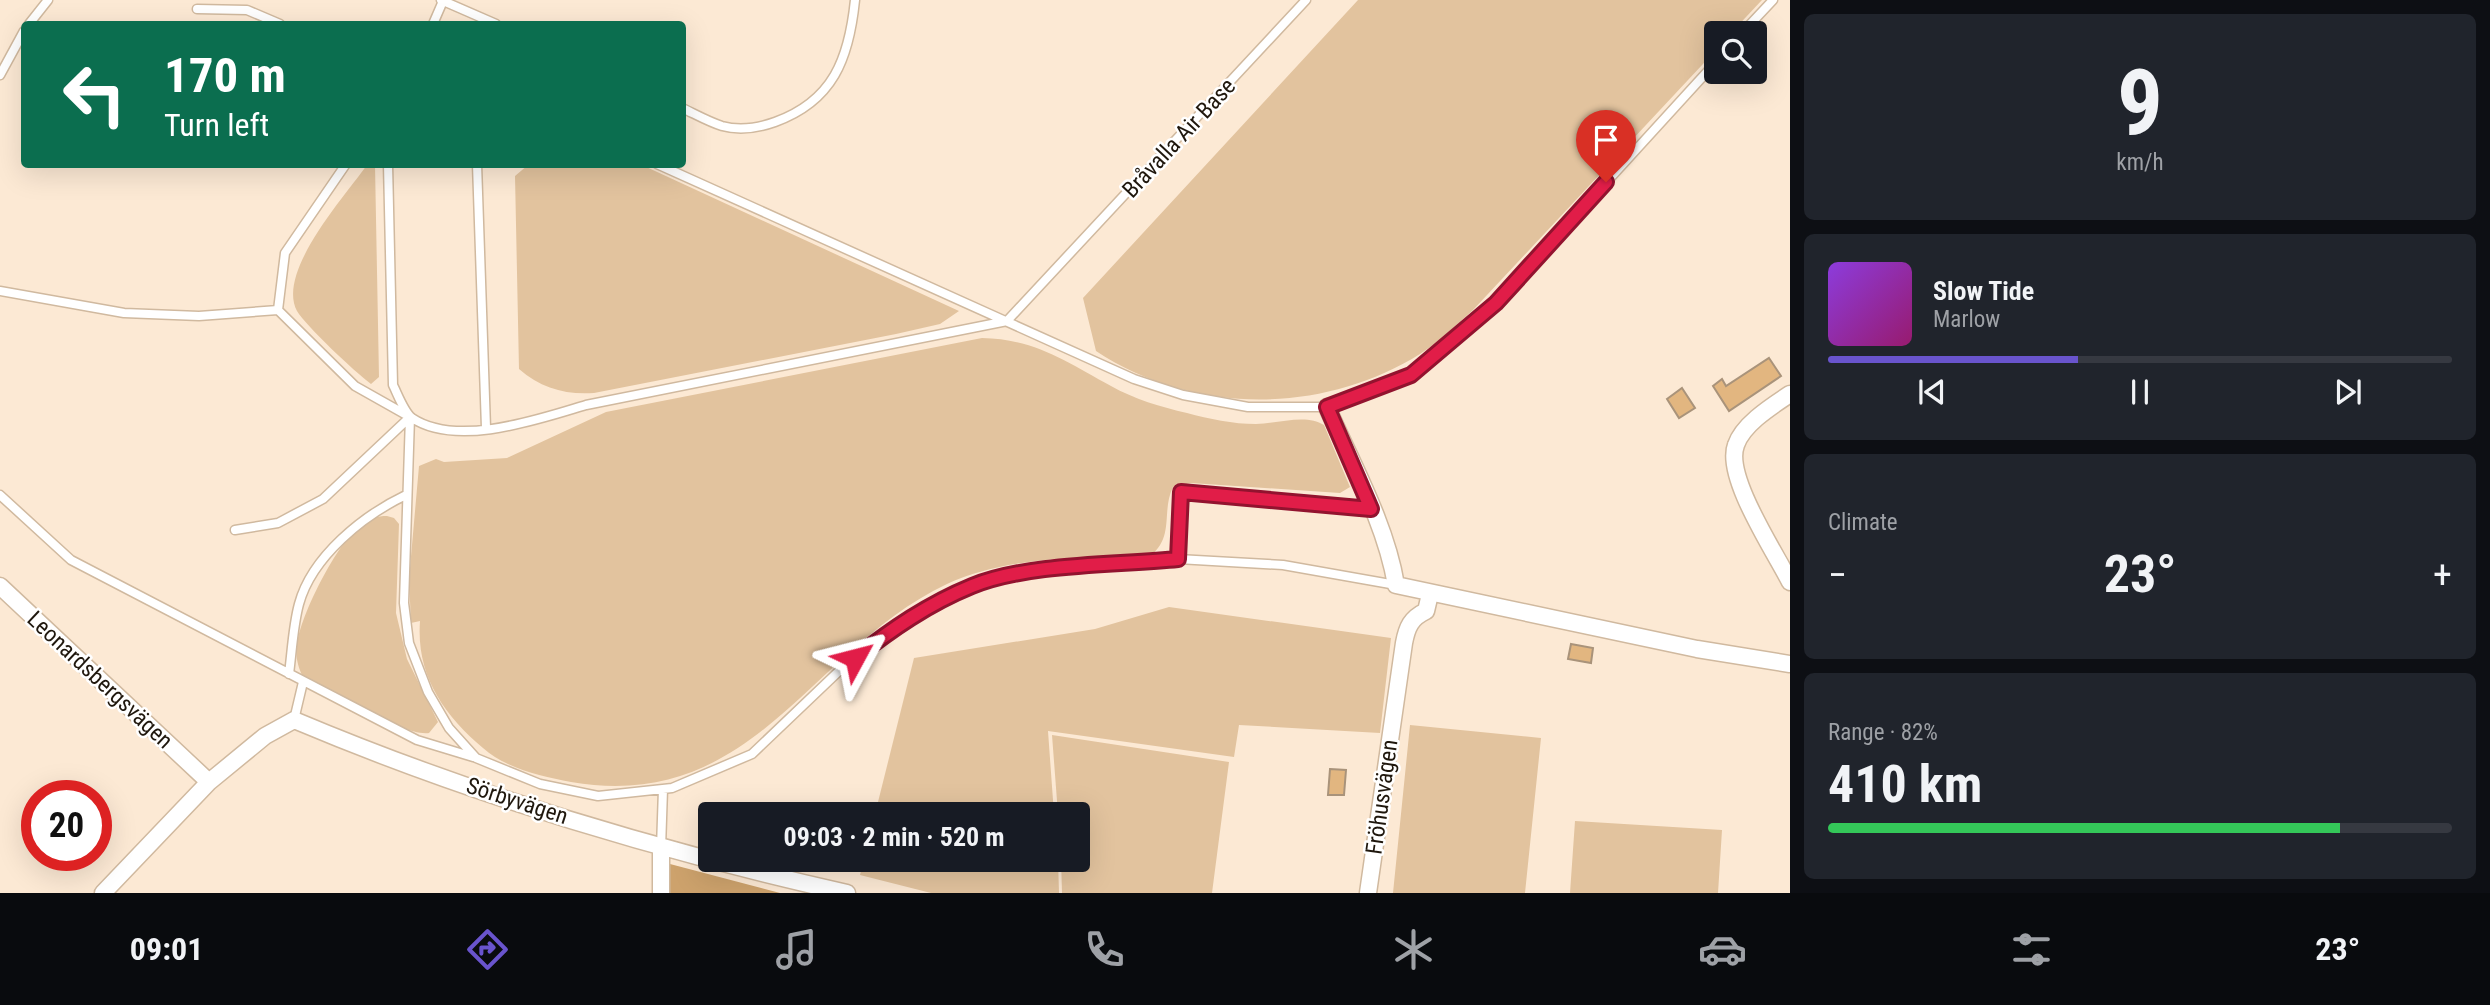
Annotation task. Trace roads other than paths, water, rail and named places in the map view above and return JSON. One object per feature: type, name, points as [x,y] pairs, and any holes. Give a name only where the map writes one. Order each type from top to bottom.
[{"type":"street","points":[[1790,394],[1759,417],[1736,443],[1732,462],[1738,480],[1790,582]]},
{"type":"street","points":[[1327,407],[1371,509],[1393,568],[1396,585],[1697,649],[1790,664]]},
{"type":"street","name":"Leonardsbergsvägen","points":[[0,586],[205,777]]},
{"type":"street","name":"Fröhusvägen","points":[[1368,893],[1408,626],[1415,616],[1426,611],[1430,594]]},
{"type":"street","points":[[103,893],[205,777],[265,736],[294,720]]},
{"type":"street","name":"Sörbyvägen","points":[[294,720],[390,758],[661,848],[847,893]]},
{"type":"street","points":[[661,848],[661,893]]},
{"type":"lane","points":[[31,21],[48,0]]},
{"type":"lane","points":[[686,110],[724,127],[757,129],[796,115],[822,95],[839,69],[852,28],[855,0]]},
{"type":"lane","name":"Bråvalla Air Base","points":[[1007,321],[1306,0]]},
{"type":"lane","points":[[1753,21],[1773,0]]},
{"type":"lane","points":[[434,21],[442,1],[485,21]]},
{"type":"lane","points":[[197,9],[247,10],[273,21]]},
{"type":"lane","points":[[0,75],[21,36]]},
{"type":"lane","points":[[666,168],[1134,379],[1183,396],[1248,407],[1327,407],[1411,375],[1496,303],[1704,75]]},
{"type":"lane","points":[[278,310],[285,253],[343,168]]},
{"type":"lane","points":[[388,168],[393,385],[410,417],[404,603],[410,643],[428,692],[449,728],[476,758]]},
{"type":"lane","points":[[477,168],[486,428]]},
{"type":"lane","points":[[0,291],[124,313],[199,316],[278,310],[355,386],[410,417],[443,431],[521,425],[586,405],[1007,321]]},
{"type":"lane","points":[[234,530],[278,523],[323,499],[410,417]]},
{"type":"lane","points":[[1178,559],[1181,492],[1371,509]]},
{"type":"lane","points":[[0,495],[71,560],[417,740],[476,758],[540,784],[598,796],[663,789],[752,754],[838,671],[905,619],[974,585],[1025,573],[1178,559],[1283,565],[1396,585]]},
{"type":"lane","points":[[289,674],[299,602],[325,556],[375,510],[406,495]]},
{"type":"lane","points":[[294,720],[303,682]]},
{"type":"lane","points":[[661,848],[663,789]]}]
